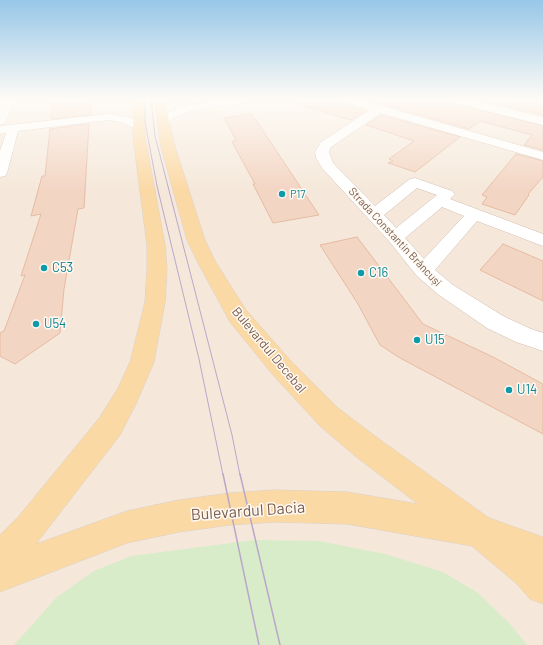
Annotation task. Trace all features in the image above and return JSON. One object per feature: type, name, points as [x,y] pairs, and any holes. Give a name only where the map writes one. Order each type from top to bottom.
[{"type":"main road","name":"Bulevardul Decebal","points":[[0,560],[30,527],[110,426],[127,396],[142,362],[155,302],[161,129]]},
{"type":"main road","name":"Bulevardul Decebal","points":[[165,129],[168,147],[196,240],[209,267],[238,316],[282,368],[330,417],[365,446],[479,531]]},
{"type":"main road","name":"Bulevardul Dacia","points":[[0,575],[127,527],[180,516],[230,509],[274,506],[347,508],[479,531],[543,554]]},
{"type":"main road","name":"Bulevardul Dacia","points":[[479,531],[529,572],[543,586]]},
{"type":"street","points":[[0,173],[7,129]]},
{"type":"street","name":"Strada Constantin Brâncuși","points":[[349,129],[326,145],[322,152],[323,158],[327,165],[395,237],[424,271],[446,290],[495,322],[524,336],[543,342]]},
{"type":"street","points":[[447,129],[543,156]]},
{"type":"street","points":[[374,215],[415,182],[447,194],[395,237]]},
{"type":"street","points":[[440,201],[543,240]]},
{"type":"street","points":[[424,271],[474,214]]},
{"type":"shaded area","points":[[0,129],[543,129],[543,645],[0,645]]},
{"type":"green space","points":[[254,540],[319,541],[385,554],[443,572],[478,593],[510,624],[527,645],[14,645],[57,597],[94,571],[131,556]]},
{"type":"building","points":[[50,129],[89,129],[84,208],[78,209],[64,289],[60,333],[15,364],[0,356],[0,333],[4,331],[25,275],[21,276],[41,214],[31,216],[42,176],[45,176]]},
{"type":"building","points":[[230,129],[262,129],[319,215],[273,223],[253,184],[255,184],[232,142],[236,140]]},
{"type":"building","points":[[378,129],[432,129],[460,137],[415,172],[388,163],[393,161],[389,159],[414,141]]},
{"type":"building","points":[[510,129],[543,129],[543,150],[524,145],[532,135]]},
{"type":"building","points":[[516,154],[543,161],[543,177],[528,194],[529,195],[515,215],[482,204],[487,197],[482,195]]},
{"type":"building","points":[[357,237],[423,324],[493,357],[543,384],[543,434],[400,358],[380,345],[358,304],[320,245]]},
{"type":"building","points":[[503,244],[543,261],[543,301],[480,270]]},
{"type":"tram line","points":[[146,129],[157,186],[199,359],[223,475]]},
{"type":"tram line","points":[[154,129],[232,435],[240,475]]},
{"type":"tram line","points":[[223,474],[259,645]]},
{"type":"tram line","points":[[240,474],[280,645]]},
{"type":"place","name":"P17","points":[[282,194]]},
{"type":"place","name":"C53","points":[[44,268]]},
{"type":"place","name":"C16","points":[[361,273]]},
{"type":"place","name":"U54","points":[[36,324]]},
{"type":"place","name":"U15","points":[[417,340]]},
{"type":"place","name":"U14","points":[[509,390]]}]
